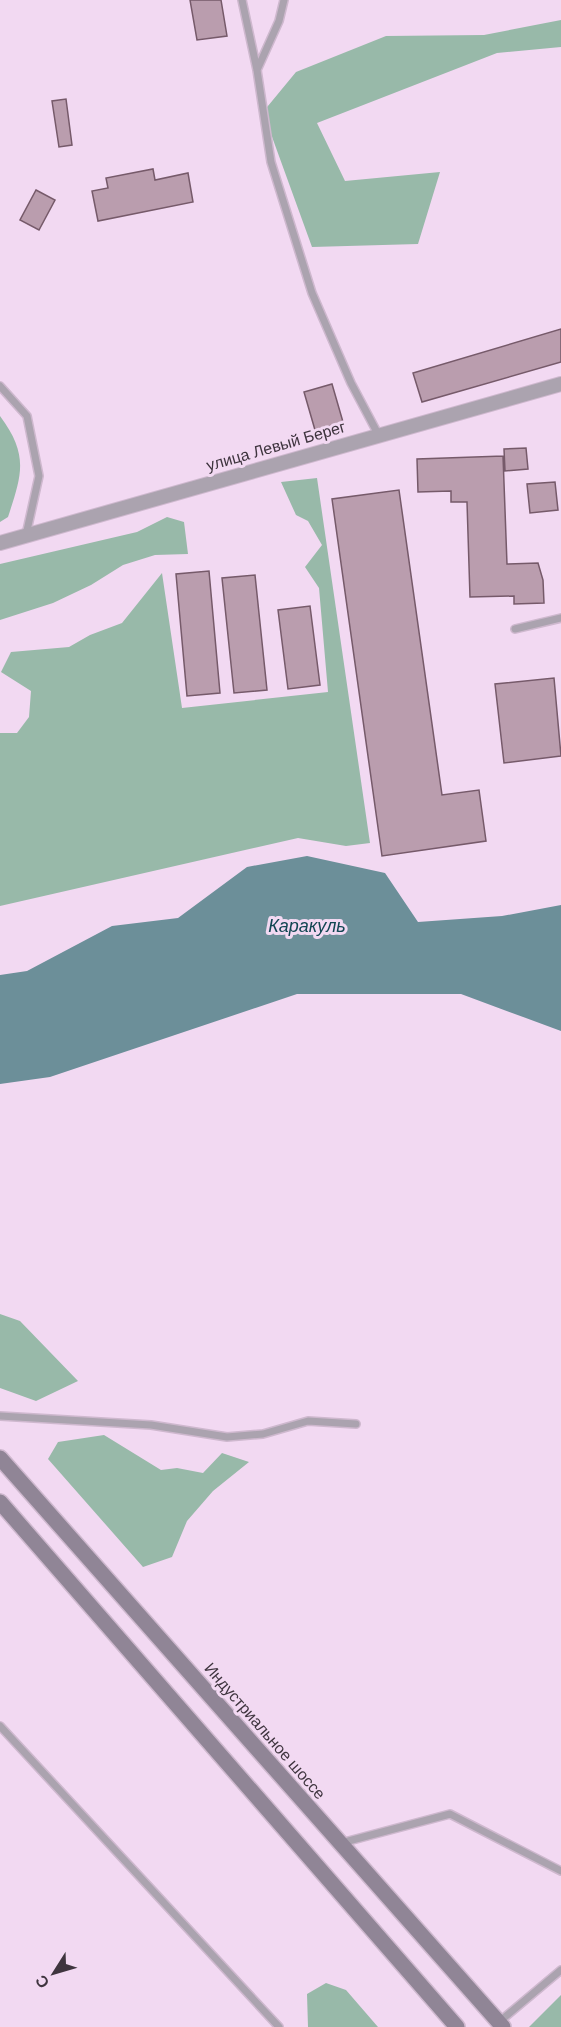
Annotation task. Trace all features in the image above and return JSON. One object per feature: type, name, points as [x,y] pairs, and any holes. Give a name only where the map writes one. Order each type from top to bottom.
[{"type":"main road","name":"Индустриальное шоссе","points":[[0,1458],[501,2025]]},
{"type":"main road","points":[[0,1502],[457,2027]]},
{"type":"street","name":"улица Левый Берег","points":[[0,543],[561,384]]},
{"type":"lane","points":[[242,0],[257,70],[271,162],[312,293],[351,383],[378,434]]},
{"type":"lane","points":[[257,70],[279,21],[284,0]]},
{"type":"lane","points":[[0,386],[27,416],[39,476],[27,535]]},
{"type":"lane","points":[[515,629],[561,618]]},
{"type":"lane","points":[[0,1416],[151,1425],[227,1437],[263,1434],[308,1421],[356,1424]]},
{"type":"lane","points":[[0,1726],[279,2027]]},
{"type":"lane","points":[[340,1843],[450,1814],[561,1871]]},
{"type":"lane","points":[[501,2025],[561,1970]]},
{"type":"shaded area","points":[[561,20],[561,47],[497,53],[317,123],[345,181],[440,172],[418,244],[312,247],[263,112],[296,72],[386,36],[484,35]]},
{"type":"shaded area","points":[[0,416],[15,442],[20,465],[17,489],[8,517],[0,522]]},
{"type":"shaded area","points":[[317,478],[370,843],[346,846],[298,838],[0,906],[0,733],[17,733],[29,717],[31,691],[1,672],[11,652],[69,647],[90,635],[122,623],[162,573],[182,708],[328,692],[319,588],[305,567],[322,545],[308,521],[296,515],[281,482]]},
{"type":"shaded area","points":[[167,517],[184,522],[188,554],[155,555],[123,565],[91,585],[53,603],[0,620],[0,564],[137,532]]},
{"type":"shaded area","points":[[0,1314],[20,1321],[78,1381],[36,1401],[0,1388]]},
{"type":"shaded area","points":[[104,1435],[161,1470],[177,1468],[203,1473],[222,1453],[249,1462],[213,1491],[187,1521],[172,1557],[143,1567],[48,1459],[58,1442]]},
{"type":"shaded area","points":[[326,1983],[346,1990],[378,2027],[308,2027],[307,1994]]},
{"type":"shaded area","points":[[561,1995],[561,2027],[529,2027]]},
{"type":"water","name":"Каракуль","points":[[307,856],[385,873],[418,922],[502,916],[561,905],[561,1031],[461,994],[297,994],[50,1077],[0,1084],[0,975],[27,971],[112,926],[178,918],[247,867]]},
{"type":"building","points":[[190,0],[221,0],[227,36],[197,40]]},
{"type":"building","points":[[66,99],[72,145],[59,147],[52,101]]},
{"type":"building","points":[[153,169],[155,180],[188,173],[193,202],[98,221],[92,191],[108,188],[106,178]]},
{"type":"building","points":[[36,190],[55,200],[39,230],[20,220]]},
{"type":"building","points":[[561,329],[561,362],[422,402],[413,373]]},
{"type":"building","points":[[332,384],[343,422],[315,430],[304,392]]},
{"type":"building","points":[[526,448],[528,469],[505,471],[504,449]]},
{"type":"building","points":[[503,456],[507,564],[538,563],[543,580],[544,603],[514,604],[514,596],[470,597],[467,502],[451,502],[451,491],[418,492],[417,459]]},
{"type":"building","points":[[555,482],[558,510],[530,513],[527,484]]},
{"type":"building","points":[[399,490],[442,795],[479,790],[486,841],[382,856],[332,499]]},
{"type":"building","points":[[209,571],[220,693],[187,696],[176,574]]},
{"type":"building","points":[[255,575],[267,690],[234,693],[222,578]]},
{"type":"building","points":[[310,606],[320,685],[288,689],[278,610]]},
{"type":"building","points":[[554,678],[561,756],[504,763],[495,684]]}]
